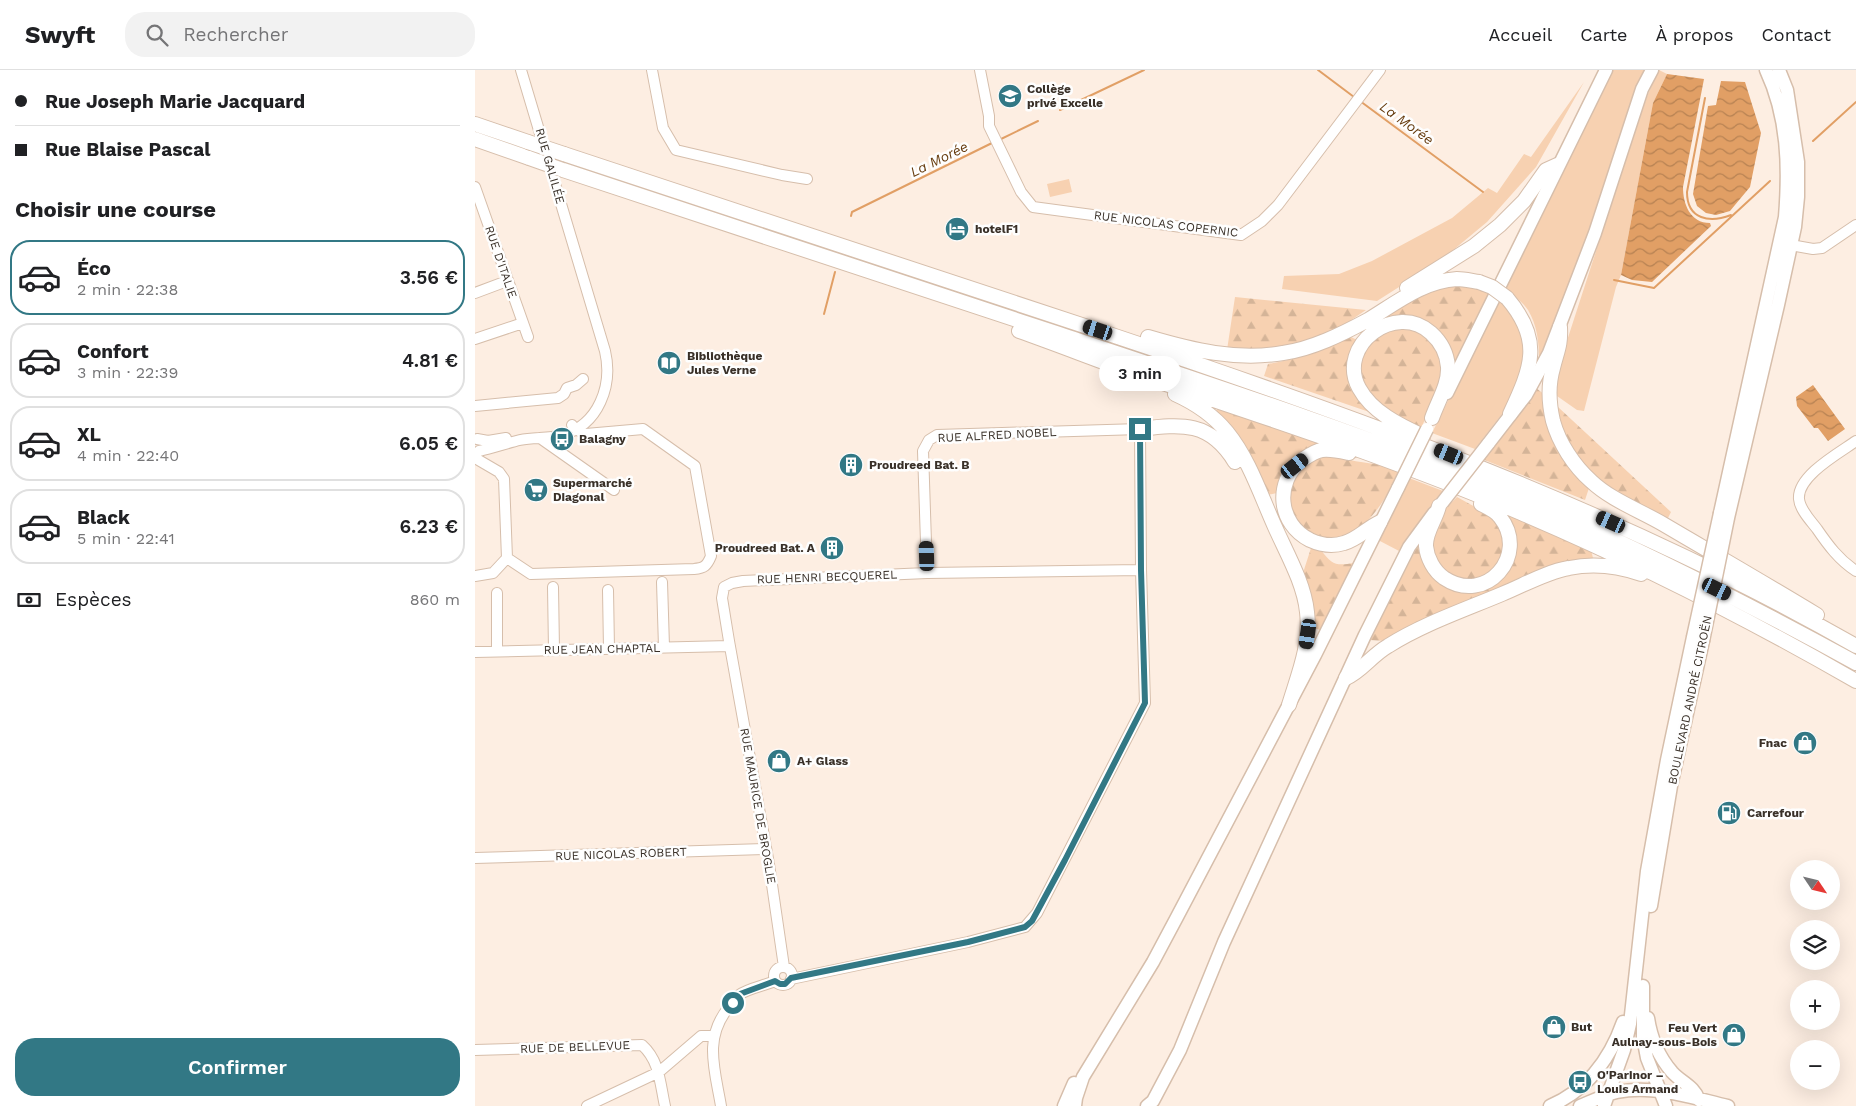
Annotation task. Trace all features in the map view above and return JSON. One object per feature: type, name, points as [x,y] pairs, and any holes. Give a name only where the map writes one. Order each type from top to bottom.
[{"type":"highway","points":[[475,124],[1283,393],[1432,448],[1547,494],[1659,544],[1729,578],[1850,643]]},
{"type":"highway","points":[[475,139],[563,170],[1274,406],[1428,462],[1528,502],[1652,558],[1733,597],[1856,663]]},
{"type":"highway","points":[[1369,319],[1375,309],[1474,246],[1523,201],[1547,170],[1557,165]]},
{"type":"highway","points":[[1026,306],[1038,303],[1184,348],[1248,356],[1283,353],[1318,343],[1369,319],[1413,292],[1438,282],[1458,279],[1479,282],[1492,287],[1507,298],[1519,312],[1528,330],[1531,348],[1526,379],[1510,414]]},
{"type":"highway","points":[[959,301],[972,314],[1137,374],[1326,437],[1471,492],[1574,536],[1656,574],[1789,643],[1856,681]]},
{"type":"highway","points":[[1429,424],[1447,376],[1448,368],[1445,353],[1440,342],[1428,330],[1414,323],[1392,323],[1377,329],[1364,341],[1355,358],[1355,372],[1359,388],[1372,405],[1382,414],[1425,437],[1432,448]]},
{"type":"highway","points":[[1560,327],[1561,342],[1550,384],[1550,403],[1559,440],[1591,482],[1616,500],[1686,538],[1837,627],[1850,643]]},
{"type":"highway","points":[[1137,374],[1150,384],[1191,402],[1208,414],[1227,432],[1250,472],[1301,586],[1307,611],[1308,634],[1306,649],[1289,705]]},
{"type":"highway","points":[[1140,429],[1175,425],[1197,429],[1216,439],[1225,448],[1238,467],[1250,472]]},
{"type":"highway","points":[[1366,453],[1358,456],[1337,450],[1321,450],[1308,456],[1295,466],[1286,480],[1283,495],[1285,509],[1292,525],[1304,537],[1318,544],[1330,546],[1343,544],[1358,537],[1369,527],[1380,522]]},
{"type":"highway","points":[[1440,504],[1428,533],[1426,545],[1431,562],[1440,575],[1453,584],[1471,587],[1487,582],[1500,572],[1508,558],[1510,543],[1507,529],[1499,516],[1477,501],[1471,492]]},
{"type":"highway","points":[[1346,678],[1355,674],[1386,646],[1412,633],[1560,570],[1589,565],[1608,566],[1647,576],[1656,574]]},
{"type":"main road","points":[[1075,1106],[1083,1077],[1153,962],[1289,705],[1429,424],[1442,402],[1557,165],[1606,70]]},
{"type":"main road","points":[[1151,1104],[1180,1050],[1224,942],[1409,547],[1533,384],[1549,353],[1595,233],[1642,89],[1652,70]]},
{"type":"main road","points":[[1766,70],[1780,108],[1787,154],[1786,244]]},
{"type":"main road","points":[[1779,70],[1787,90],[1798,162],[1798,197],[1786,244]]},
{"type":"main road","name":"BOULEVARD ANDRÉ CITROËN","points":[[1724,516],[1784,280],[1786,244]]},
{"type":"main road","name":"BOULEVARD ANDRÉ CITROËN","points":[[1606,1102],[1624,1050],[1637,998],[1647,871],[1667,760],[1698,639],[1770,291],[1786,244]]},
{"type":"main road","points":[[1550,1106],[1568,1097],[1580,1088],[1603,1064],[1619,1035],[1625,1010],[1637,998],[1647,1008],[1650,1028],[1663,1060],[1673,1072],[1695,1090],[1699,1100]]},
{"type":"main road","name":"BOULEVARD ANDRÉ CITROËN","points":[[1637,998],[1647,1058],[1666,1106]]},
{"type":"main road","points":[[1064,1106],[1079,1072],[1097,1042],[1119,1017]]},
{"type":"main road","points":[[1581,1106],[1606,1102],[1626,1091],[1661,1092],[1728,1106]]},
{"type":"street","name":"RUE GALILÉE","points":[[521,70],[542,135],[577,262],[605,351],[598,394],[589,410],[573,426]]},
{"type":"street","points":[[652,70],[663,128],[676,150],[807,179]]},
{"type":"street","name":"RUE NICOLAS COPERNIC","points":[[980,70],[989,116],[989,126],[1021,192],[1033,207],[1241,235],[1262,221],[1278,204],[1380,70]]},
{"type":"street","name":"RUE D'ITALIE","points":[[475,187],[528,338]]},
{"type":"street","points":[[1786,244],[1813,249],[1822,248],[1856,225]]},
{"type":"street","points":[[475,293],[507,281]]},
{"type":"street","points":[[475,339],[523,323]]},
{"type":"street","points":[[475,406],[558,398],[564,394],[567,388],[583,379]]},
{"type":"street","points":[[477,454],[522,440],[564,435],[573,426]]},
{"type":"street","points":[[475,438],[488,441],[545,433],[573,426],[586,434],[643,429],[695,466],[711,556],[703,568],[531,574],[507,558]]},
{"type":"street","points":[[791,978],[968,942],[1025,927],[1032,921],[1068,855],[1145,703],[1141,570],[1140,429]]},
{"type":"street","name":"RUE ALFRED NOBEL","points":[[927,573],[923,451],[929,440],[937,436],[1140,429]]},
{"type":"street","points":[[475,438],[481,445],[477,454]]},
{"type":"street","points":[[540,438],[614,490]]},
{"type":"street","points":[[1856,441],[1806,479],[1800,489],[1799,500],[1802,509],[1830,548],[1844,563],[1856,571]]},
{"type":"street","points":[[475,576],[493,573],[507,558],[503,475],[477,454]]},
{"type":"street","name":"RUE HENRI BECQUEREL","points":[[730,646],[722,598],[724,587],[732,582],[927,573],[1141,570]]},
{"type":"street","points":[[663,582],[664,647]]},
{"type":"street","points":[[553,587],[554,650]]},
{"type":"street","points":[[608,590],[609,649]]},
{"type":"street","points":[[497,593],[497,651]]},
{"type":"street","name":"RUE JEAN CHAPTAL","points":[[475,652],[730,646]]},
{"type":"street","name":"RUE MAURICE DE BROGLIE","points":[[730,646],[766,849],[784,967]]},
{"type":"street","name":"RUE NICOLAS ROBERT","points":[[475,858],[766,849]]},
{"type":"street","points":[[784,967],[790,971],[791,978],[788,983],[782,985],[775,981],[774,972],[778,968],[784,967]]},
{"type":"street","points":[[721,1106],[713,1053],[713,1036],[723,1015],[740,994],[775,981]]},
{"type":"street","points":[[589,1106],[659,1072],[701,1036],[713,1036]]},
{"type":"street","name":"RUE DE BELLEVUE","points":[[475,1050],[642,1045],[650,1052],[659,1072]]},
{"type":"street","points":[[659,1072],[665,1106]]},
{"type":"green space","points":[[1610,70],[1647,70],[1542,360],[1539,359],[1537,334],[1528,310],[1523,303],[1502,285]]},
{"type":"green space","points":[[1659,70],[1667,74],[1653,103],[1621,275],[1616,287],[1584,411],[1577,410],[1557,396],[1556,380],[1635,131]]},
{"type":"green space","points":[[1584,82],[1536,167],[1487,222],[1440,261],[1377,301],[1282,289],[1284,276],[1339,274],[1372,261],[1452,218],[1488,188],[1497,193],[1524,154],[1531,157]]},
{"type":"green space","points":[[1069,179],[1072,192],[1050,197],[1047,184]]},
{"type":"green space","points":[[1456,284],[1478,286],[1491,293],[1452,372],[1450,352],[1398,318],[1384,316],[1427,293]]},
{"type":"green space","points":[[1235,297],[1366,310],[1332,333],[1284,348],[1227,350]]},
{"type":"green space","points":[[1498,300],[1525,332],[1528,353],[1512,401],[1475,449],[1432,433]]},
{"type":"green space","points":[[1399,328],[1412,328],[1437,345],[1443,369],[1438,393],[1421,428],[1400,420],[1382,407],[1374,399],[1363,379],[1363,358],[1368,348],[1382,335]]},
{"type":"green space","points":[[1351,337],[1359,341],[1349,366],[1381,416],[1264,376],[1268,364],[1311,354]]},
{"type":"green space","points":[[1536,388],[1545,395],[1589,488],[1585,500],[1482,459]]},
{"type":"green space","points":[[1219,405],[1322,441],[1320,446],[1277,493],[1267,495],[1216,412]]},
{"type":"green space","points":[[1558,407],[1671,512],[1667,520],[1619,497],[1576,458],[1556,415]]},
{"type":"green space","points":[[1322,456],[1337,457],[1400,470],[1377,510],[1361,527],[1352,534],[1342,538],[1329,539],[1317,537],[1307,531],[1292,512],[1289,500],[1290,488],[1300,469]]},
{"type":"green space","points":[[1409,478],[1443,491],[1401,552],[1378,540]]},
{"type":"green space","points":[[1457,497],[1497,519],[1505,543],[1505,550],[1500,563],[1483,576],[1470,582],[1444,572],[1436,560],[1432,545],[1437,517]]},
{"type":"green space","points":[[1504,512],[1591,550],[1593,558],[1556,566],[1387,641],[1370,640],[1418,545],[1422,545],[1454,588],[1503,575]]},
{"type":"green space","points":[[1311,548],[1321,550],[1328,559],[1335,563],[1354,563],[1320,630],[1314,628],[1302,576]]},
{"type":"water","points":[[1667,74],[1704,79],[1683,187],[1684,200],[1689,211],[1697,220],[1710,223],[1711,226],[1652,282],[1632,280],[1621,275],[1653,103]]},
{"type":"water","points":[[1721,81],[1745,82],[1761,133],[1750,187],[1730,211],[1716,215],[1706,213],[1697,206],[1693,194],[1708,106],[1716,105]]},
{"type":"water","points":[[1813,385],[1845,429],[1828,441],[1818,428],[1814,428],[1797,406],[1796,397]]},
{"type":"waterway","name":"La Morée","points":[[1060,110],[1144,70]]},
{"type":"waterway","name":"La Morée","points":[[1318,70],[1354,97]]},
{"type":"waterway","name":"La Morée","points":[[1705,98],[1687,192],[1688,201],[1695,214],[1701,217],[1715,219],[1731,215]]},
{"type":"waterway","name":"La Morée","points":[[1360,101],[1483,192]]},
{"type":"waterway","name":"La Morée","points":[[1813,141],[1856,102]]},
{"type":"waterway","name":"La Morée","points":[[999,140],[1038,121]]},
{"type":"waterway","name":"La Morée","points":[[851,216],[852,212],[992,143]]},
{"type":"waterway","name":"La Morée","points":[[1614,280],[1654,288],[1770,181]]},
{"type":"waterway","name":"La Morée","points":[[824,314],[835,272]]},
{"type":"place","name":"Collège privé Excelle","points":[[1010,96]]},
{"type":"place","name":"hotelF1","points":[[957,229]]},
{"type":"place","name":"Bibliothèque Jules Verne","points":[[669,363]]},
{"type":"place","name":"Balagny","points":[[562,439]]},
{"type":"place","name":"Proudreed Bat. B","points":[[851,465]]},
{"type":"place","name":"Supermarché Diagonal","points":[[536,490]]},
{"type":"place","name":"Proudreed Bat. A","points":[[832,548]]},
{"type":"place","name":"Fnac","points":[[1805,743]]},
{"type":"place","name":"A+ Glass","points":[[779,761]]},
{"type":"place","name":"Carrefour","points":[[1729,813]]},
{"type":"place","name":"But","points":[[1554,1027]]},
{"type":"place","name":"Feu Vert Aulnay-sous-Bois","points":[[1734,1035]]},
{"type":"place","name":"O'Parinor – Louis Armand","points":[[1580,1082]]},
{"type":"route","points":[[733,1003],[740,994],[775,981],[782,985],[788,983],[791,978],[968,942],[1025,927],[1037,914],[1145,703],[1141,570],[1140,429]]}]
